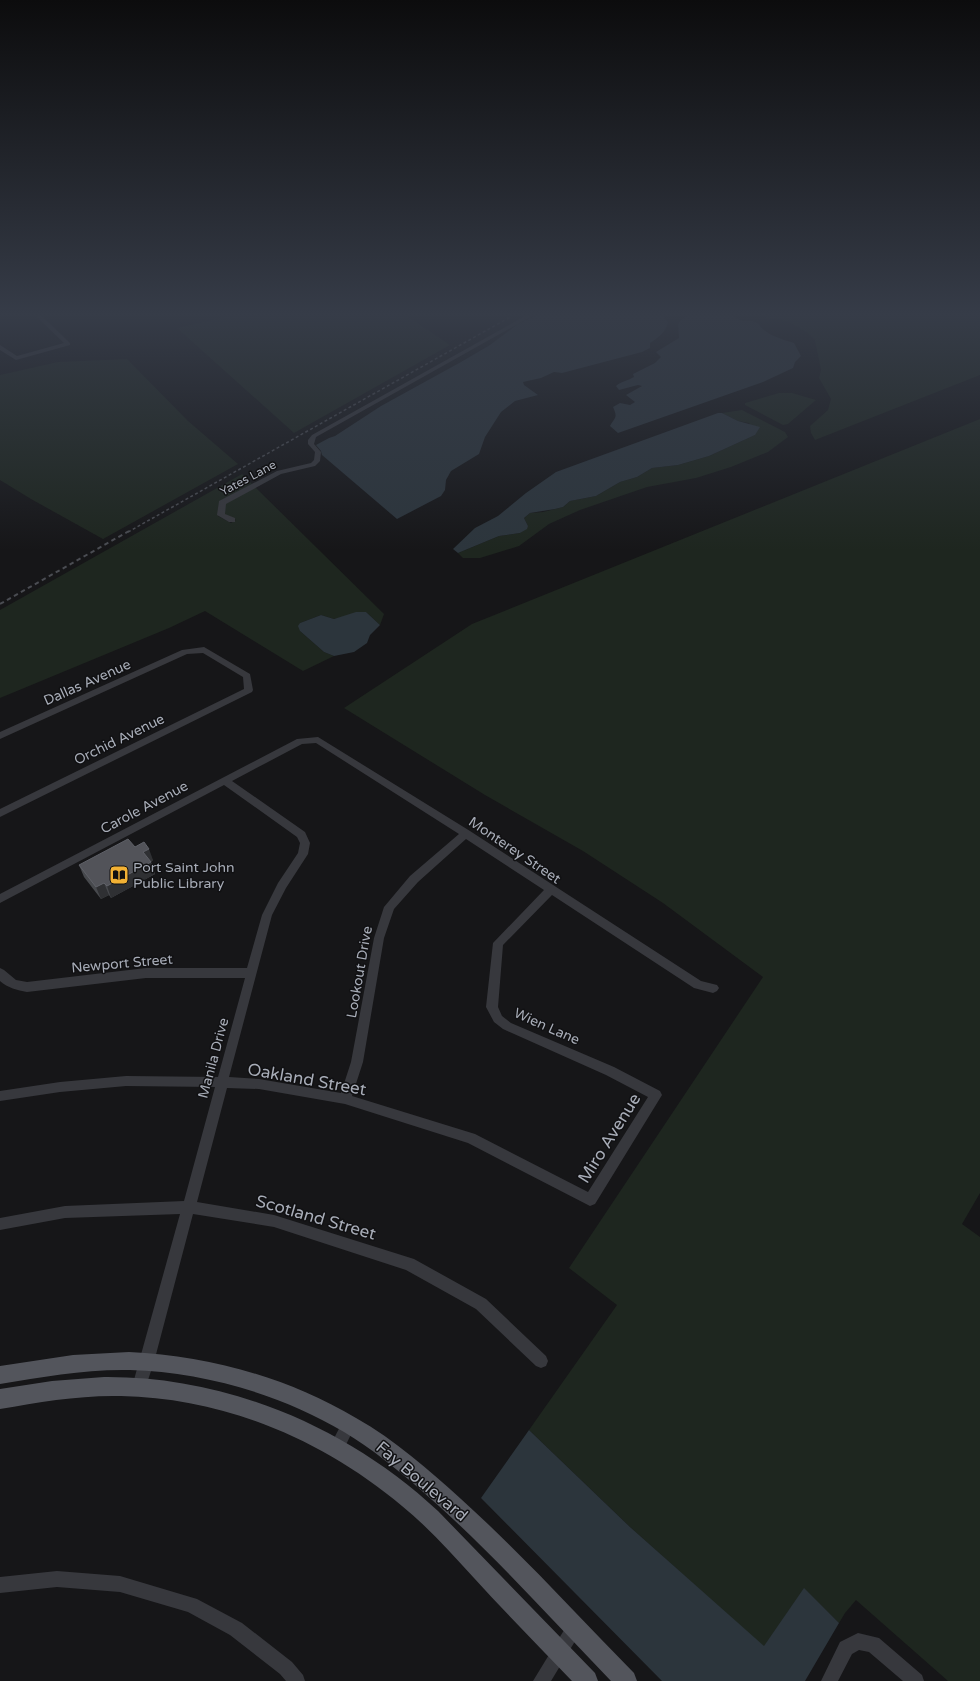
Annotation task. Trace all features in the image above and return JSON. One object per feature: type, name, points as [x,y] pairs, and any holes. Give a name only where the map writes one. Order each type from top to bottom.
[{"type":"main road","name":"Fay Boulevard","points":[[0,1375],[50,1366],[95,1362],[147,1362],[195,1369],[239,1379],[294,1396],[349,1424],[402,1460],[472,1522],[626,1681]]},
{"type":"main road","name":"Fay Boulevard","points":[[0,1399],[69,1388],[139,1387],[177,1391],[260,1411],[337,1448],[375,1472],[411,1500],[445,1533],[587,1681]]},
{"type":"street","name":"Yates Lane","points":[[232,520],[221,515],[222,503],[279,472],[313,465],[318,461],[318,452],[310,444],[310,440],[314,436],[388,394]]},
{"type":"street","name":"Dallas Avenue","points":[[0,736],[185,652],[204,650],[247,676],[249,690]]},
{"type":"street","name":"Orchid Avenue","points":[[0,813],[249,690]]},
{"type":"street","name":"Monterey Street","points":[[300,741],[318,740],[698,985],[713,988]]},
{"type":"street","name":"Carole Avenue","points":[[0,898],[300,741]]},
{"type":"street","name":"Manila Drive","points":[[139,1387],[190,1206],[267,915],[282,886],[302,854],[306,843],[301,835],[225,780]]},
{"type":"street","name":"Lookout Drive","points":[[345,1099],[357,1062],[379,938],[389,907],[414,879],[466,834]]},
{"type":"street","name":"Wien Lane","points":[[550,890],[498,943],[492,1007],[498,1019],[507,1026],[558,1046],[610,1070],[656,1095]]},
{"type":"street","name":"Newport Street","points":[[0,973],[12,985],[27,987],[146,973],[252,973]]},
{"type":"street","name":"Oakland Street","points":[[0,1096],[126,1081],[194,1080],[222,1083],[259,1084],[345,1099],[471,1138],[590,1200]]},
{"type":"street","name":"Miro Avenue","points":[[590,1200],[656,1095]]},
{"type":"street","name":"Scotland Street","points":[[0,1224],[65,1212],[190,1206],[274,1221],[409,1264],[480,1304],[541,1361]]},
{"type":"street","points":[[337,1448],[349,1424]]},
{"type":"street","points":[[0,1585],[57,1579],[120,1584],[191,1605],[236,1629],[286,1668],[297,1681]]},
{"type":"street","points":[[541,1681],[575,1628]]},
{"type":"street","points":[[829,1681],[846,1648],[858,1641],[873,1644],[916,1681]]},
{"type":"shaded area","points":[[0,394],[162,394],[188,421],[238,464],[103,539],[0,480]]},
{"type":"shaded area","points":[[251,394],[362,394],[294,433]]},
{"type":"shaded area","points":[[402,394],[538,395],[515,401],[501,412],[485,437],[479,454],[451,471],[446,480],[445,490],[441,496],[397,519],[322,455],[321,451],[316,445],[335,436],[381,406]]},
{"type":"shaded area","points":[[728,394],[618,433],[610,426],[616,415],[613,407],[620,403],[630,405],[635,402],[626,395]]},
{"type":"shaded area","points":[[774,394],[797,394],[816,400],[788,424],[783,425],[745,405],[745,403]]},
{"type":"shaded area","points":[[828,394],[931,394],[815,440],[811,433],[810,426],[828,410],[831,399]]},
{"type":"shaded area","points":[[742,410],[785,432],[788,437],[768,452],[731,467],[696,478],[647,487],[580,510],[549,524],[519,546],[480,558],[463,558],[458,553],[499,536],[520,533],[528,526],[524,518],[530,513],[543,512],[563,507],[570,501],[596,496],[620,482],[637,477],[652,468],[678,465],[709,456],[755,435],[749,423],[738,421],[722,413]]},
{"type":"shaded area","points":[[718,413],[722,413],[738,421],[760,427],[755,435],[709,456],[678,465],[652,468],[637,477],[620,482],[596,496],[570,501],[563,507],[530,513],[524,518],[528,526],[527,529],[520,533],[499,536],[458,553],[453,549],[475,528],[498,516],[526,493],[556,472]]},
{"type":"shaded area","points":[[980,419],[980,1193],[962,1224],[980,1237],[980,1681],[948,1681],[856,1600],[839,1623],[804,1589],[764,1647],[630,1527],[529,1430],[617,1305],[569,1268],[763,977],[663,903],[583,851],[485,795],[344,708],[472,624]]},
{"type":"shaded area","points":[[242,474],[252,484],[219,502],[218,516],[231,523],[236,520],[224,514],[225,504],[255,487],[384,614],[380,625],[366,612],[334,619],[321,615],[300,623],[300,631],[324,652],[334,656],[303,671],[205,611],[169,628],[0,698],[0,610]]},
{"type":"shaded area","points":[[356,612],[366,612],[380,625],[370,635],[367,643],[354,652],[334,656],[324,652],[300,631],[298,626],[300,623],[321,615],[334,619]]},
{"type":"shaded area","points":[[529,1430],[630,1527],[764,1646],[804,1588],[839,1623],[805,1681],[662,1681],[481,1498]]},
{"type":"building","points":[[128,839],[135,847],[144,842],[149,849],[143,852],[151,862],[107,886],[104,883],[96,887],[79,865]]},
{"type":"railway","points":[[128,532],[373,394]]},
{"type":"railway","points":[[0,604],[129,531]]},
{"type":"place","name":"Port Saint John Public Library","points":[[119,875]]}]
